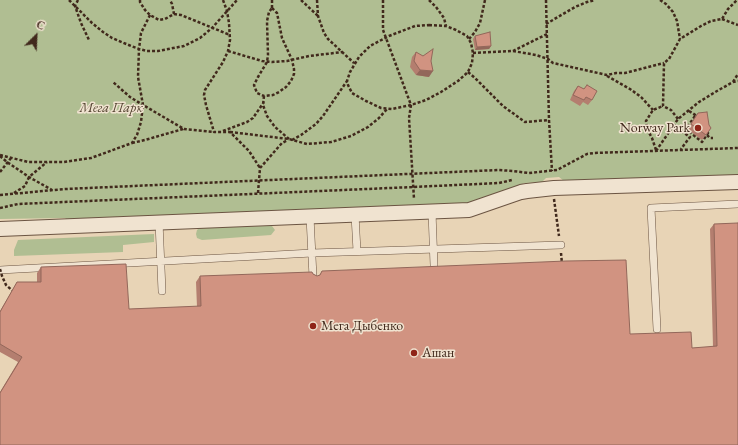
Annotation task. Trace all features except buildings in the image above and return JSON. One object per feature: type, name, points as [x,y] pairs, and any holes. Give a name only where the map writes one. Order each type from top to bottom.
[{"type":"street","points":[[0,229],[470,210],[521,192],[554,188],[738,182]]},
{"type":"lane","points":[[657,330],[651,208],[738,204]]},
{"type":"lane","points":[[432,212],[434,265]]},
{"type":"lane","points":[[355,215],[357,251]]},
{"type":"lane","points":[[310,217],[313,277]]},
{"type":"lane","points":[[159,222],[162,291]]},
{"type":"lane","points":[[0,269],[312,253],[561,244]]},
{"type":"path","points":[[69,0],[92,23],[109,36],[131,46],[147,51],[158,51],[184,46],[200,38],[212,28],[237,0]]},
{"type":"path","points":[[78,0],[75,6],[89,40]]},
{"type":"path","points":[[140,0],[145,10],[159,20],[165,19],[174,14],[181,15],[230,35]]},
{"type":"path","points":[[170,0],[174,14]]},
{"type":"path","points":[[214,132],[204,95],[205,90],[223,62],[228,51],[230,35],[227,11],[223,0]]},
{"type":"path","points":[[272,0],[272,8],[269,12],[267,21],[267,62],[254,86],[257,93],[264,96],[273,95],[286,87],[294,74],[292,60],[282,38],[277,13],[272,8]]},
{"type":"path","points":[[301,0],[318,16]]},
{"type":"path","points":[[317,0],[318,16],[324,33],[328,39],[354,63]]},
{"type":"path","points":[[384,0],[383,30],[411,105],[409,118],[414,200]]},
{"type":"path","points":[[429,0],[444,18],[446,26]]},
{"type":"path","points":[[469,39],[480,23],[485,0]]},
{"type":"path","points":[[546,0],[549,120],[553,176]]},
{"type":"path","points":[[546,24],[575,7],[596,0]]},
{"type":"path","points":[[660,0],[673,12],[677,21],[680,39]]},
{"type":"path","points":[[722,19],[728,9],[737,0]]},
{"type":"path","points":[[132,143],[137,135],[141,122],[143,105],[138,77],[139,49],[142,33],[150,15]]},
{"type":"path","points":[[607,75],[625,73],[664,63],[669,59],[680,39],[711,21],[722,19],[738,25]]},
{"type":"path","points":[[415,26],[446,26],[467,36],[471,43],[473,53],[472,63],[468,72],[458,81],[426,100],[392,109],[381,108],[352,93],[348,85],[348,81],[350,72],[358,56],[370,46],[386,37],[415,26]]},
{"type":"path","points":[[513,51],[547,34]]},
{"type":"path","points":[[228,51],[267,62],[277,62],[343,52]]},
{"type":"path","points":[[473,53],[513,51],[536,55],[548,59],[553,63],[607,75],[630,89],[653,110]]},
{"type":"path","points":[[663,106],[664,63]]},
{"type":"path","points":[[468,72],[503,106],[524,122],[549,120]]},
{"type":"path","points":[[733,82],[738,74]]},
{"type":"path","points":[[258,193],[260,168],[282,143],[301,135],[316,124],[348,81]]},
{"type":"path","points":[[656,151],[678,119],[717,90],[738,81]]},
{"type":"path","points":[[113,82],[130,97],[184,129]]},
{"type":"path","points":[[264,96],[264,110],[270,122],[290,140]]},
{"type":"path","points":[[220,132],[247,122],[253,118],[264,102]]},
{"type":"path","points":[[656,151],[652,138],[647,129],[646,121],[653,110],[663,106],[671,110],[678,119]]},
{"type":"path","points":[[0,156],[28,162],[64,162],[91,158],[132,143],[184,129],[230,132],[290,140],[307,144],[331,142],[351,136],[368,127],[380,118],[387,109]]},
{"type":"path","points":[[689,111],[699,118]]},
{"type":"path","points":[[691,135],[686,129],[696,116]]},
{"type":"path","points":[[674,125],[702,142],[707,135]]},
{"type":"path","points":[[705,125],[707,135],[710,138],[713,138]]},
{"type":"path","points":[[230,132],[249,151],[260,168]]},
{"type":"path","points":[[681,150],[691,135]]},
{"type":"path","points":[[0,195],[65,188],[413,173],[513,170],[529,173],[557,170],[587,154],[594,153],[738,148]]},
{"type":"path","points":[[0,156],[29,177],[53,190]]},
{"type":"path","points":[[0,172],[11,158]]},
{"type":"path","points":[[13,194],[25,186],[29,177],[47,162]]},
{"type":"path","points":[[547,175],[552,171]]},
{"type":"path","points":[[0,208],[18,204],[499,183],[518,179]]},
{"type":"path","points":[[554,196],[561,244],[562,266]]},
{"type":"path","points":[[0,269],[6,285],[14,292],[16,297]]},
{"type":"green space","name":"Мега Парк","points":[[0,0],[738,0],[738,175],[570,181],[564,181],[559,177],[546,178],[542,182],[525,183],[472,203],[66,219],[0,219]]},
{"type":"green space","points":[[272,226],[275,230],[271,235],[202,240],[197,238],[196,234],[200,227]]},
{"type":"green space","points":[[154,234],[154,242],[123,245],[123,252],[14,256],[14,250],[18,240]]},
{"type":"place","name":"Norway Park","points":[[698,128]]},
{"type":"place","name":"Мега Дыбенко","points":[[313,326]]},
{"type":"place","name":"Ашан","points":[[414,353]]}]
